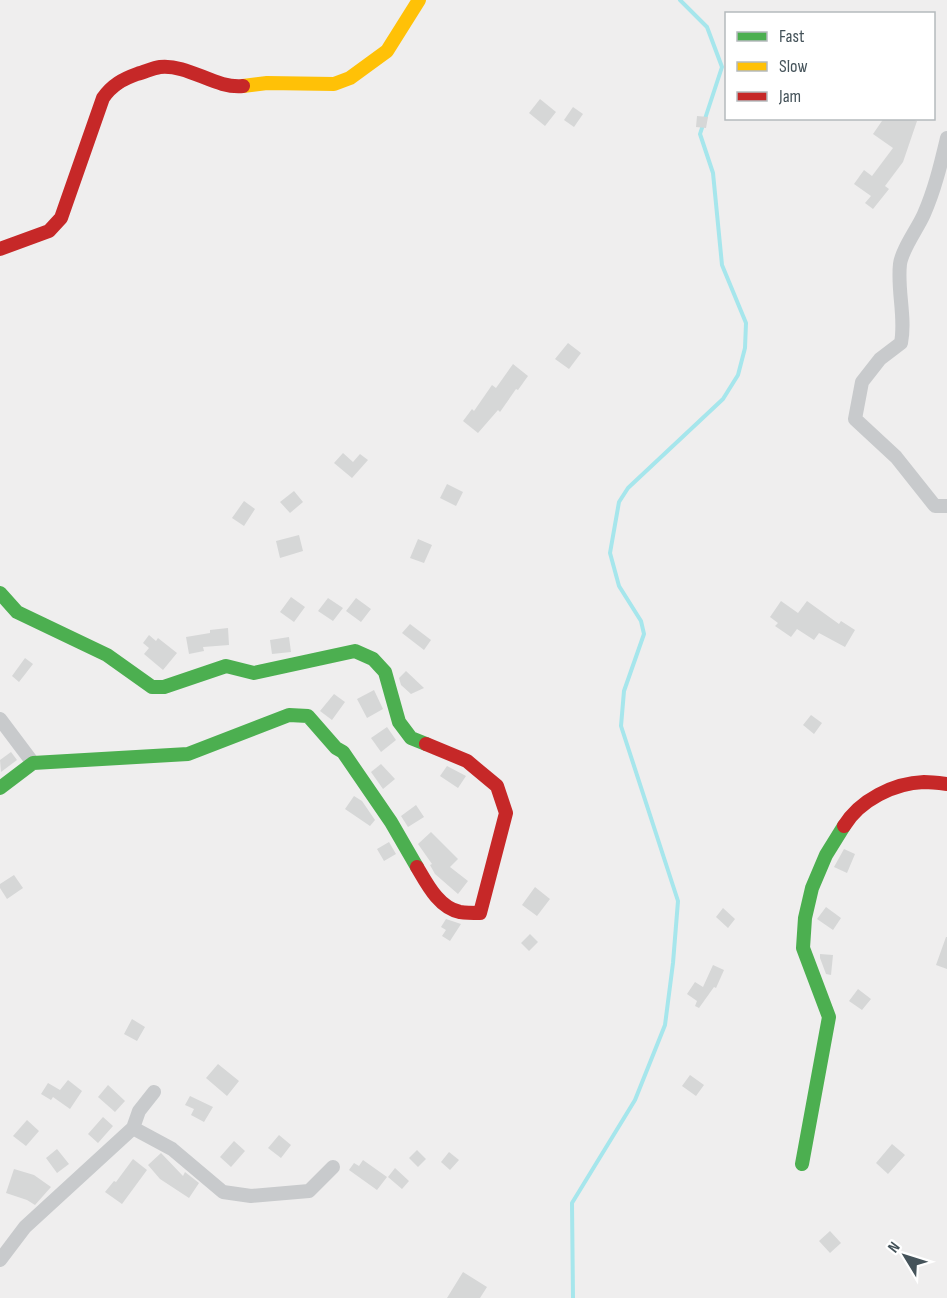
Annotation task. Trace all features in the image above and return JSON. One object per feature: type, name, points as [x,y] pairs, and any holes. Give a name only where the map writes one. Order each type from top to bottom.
[{"type":"street","points":[[0,249],[49,231],[61,218],[103,98],[123,79],[161,67],[183,70],[232,87],[267,83],[334,84],[350,78],[387,51],[419,0]]},
{"type":"street","points":[[947,138],[938,174],[924,213],[900,261],[899,282],[904,328],[901,343],[880,359],[862,382],[855,419],[896,457],[934,506],[947,506]]},
{"type":"street","points":[[0,593],[17,612],[107,655],[152,687],[164,687],[226,666],[254,673],[355,651],[373,659],[385,672],[399,722],[411,738],[467,761],[498,786],[506,813],[480,914],[459,912],[450,908],[432,892],[391,822],[343,752],[336,748],[308,716],[289,715],[188,754],[33,763],[0,788]]},
{"type":"street","points":[[0,720],[33,763]]},
{"type":"street","points":[[802,1164],[829,1017],[803,948],[805,918],[812,888],[826,855],[848,819],[867,802],[889,789],[923,782],[947,784]]},
{"type":"street","points":[[0,1260],[25,1227],[133,1128],[139,1111],[154,1092]]},
{"type":"street","points":[[133,1128],[172,1149],[223,1192],[251,1196],[309,1191],[333,1167]]},
{"type":"building","points":[[540,99],[556,112],[545,126],[529,113]]},
{"type":"building","points":[[573,107],[583,114],[574,127],[564,120]]},
{"type":"building","points":[[697,116],[708,117],[706,128],[696,127]]},
{"type":"building","points":[[883,120],[917,121],[903,162],[885,186],[889,189],[873,209],[865,203],[871,196],[854,184],[864,170],[872,176],[893,148],[873,134]]},
{"type":"building","points":[[568,343],[581,353],[569,369],[555,359]]},
{"type":"building","points":[[513,364],[528,376],[500,412],[498,410],[478,433],[463,421],[472,409],[474,411],[492,385],[496,388]]},
{"type":"building","points":[[343,453],[353,462],[360,454],[368,460],[352,478],[334,463]]},
{"type":"building","points":[[447,484],[463,492],[456,506],[440,498]]},
{"type":"building","points":[[294,491],[303,502],[290,513],[280,502]]},
{"type":"building","points":[[244,501],[255,509],[244,526],[232,518]]},
{"type":"building","points":[[299,535],[303,551],[280,558],[276,541]]},
{"type":"building","points":[[418,539],[432,545],[424,563],[410,558]]},
{"type":"building","points":[[291,597],[305,607],[294,622],[280,612]]},
{"type":"building","points":[[328,598],[343,608],[333,621],[318,611]]},
{"type":"building","points":[[356,598],[371,609],[361,622],[346,611]]},
{"type":"building","points":[[781,601],[798,613],[807,601],[839,624],[841,621],[855,630],[845,647],[819,633],[814,640],[797,629],[791,637],[775,626],[778,623],[770,617]]},
{"type":"building","points":[[410,624],[431,640],[424,650],[402,633]]},
{"type":"building","points":[[228,628],[229,645],[203,647],[204,651],[189,654],[186,637],[210,633],[210,630]]},
{"type":"building","points":[[149,635],[156,641],[158,638],[177,653],[163,670],[144,654],[149,648],[143,643]]},
{"type":"building","points":[[289,637],[291,652],[272,654],[270,640]]},
{"type":"building","points":[[25,658],[33,664],[19,682],[12,676]]},
{"type":"building","points":[[406,671],[424,688],[411,694],[401,685],[399,678]]},
{"type":"building","points":[[374,690],[383,709],[367,718],[357,699]]},
{"type":"building","points":[[334,694],[345,702],[332,720],[320,711]]},
{"type":"building","points":[[811,715],[822,723],[814,734],[803,725]]},
{"type":"building","points":[[387,727],[396,740],[381,752],[371,738]]},
{"type":"building","points":[[11,752],[17,760],[1,772],[0,760]]},
{"type":"building","points":[[381,764],[395,779],[383,789],[371,772]]},
{"type":"building","points":[[447,766],[466,776],[458,788],[440,776]]},
{"type":"building","points":[[354,796],[362,801],[375,820],[370,826],[345,809]]},
{"type":"building","points":[[416,805],[424,817],[408,827],[401,816]]},
{"type":"building","points":[[431,832],[458,859],[450,867],[468,881],[458,894],[435,874],[430,865],[432,864],[418,844]]},
{"type":"building","points":[[389,842],[396,854],[384,861],[377,849]]},
{"type":"building","points":[[844,849],[855,854],[847,873],[834,867]]},
{"type":"building","points":[[14,875],[23,888],[7,899],[0,884]]},
{"type":"building","points":[[535,887],[550,899],[537,916],[522,905]]},
{"type":"building","points":[[826,907],[841,918],[833,930],[817,919]]},
{"type":"building","points":[[723,908],[735,919],[728,928],[716,917]]},
{"type":"building","points":[[446,919],[461,924],[450,941],[442,936],[446,930],[441,927]]},
{"type":"building","points":[[530,934],[538,942],[529,951],[521,943]]},
{"type":"building","points":[[947,937],[947,969],[936,965]]},
{"type":"building","points":[[820,954],[833,955],[831,975],[826,974]]},
{"type":"building","points":[[713,965],[724,970],[716,988],[714,987],[699,1008],[695,1006],[697,1001],[687,994],[695,982],[703,987]]},
{"type":"building","points":[[858,989],[871,999],[862,1010],[849,1001]]},
{"type":"building","points":[[132,1019],[145,1027],[137,1041],[124,1034]]},
{"type":"building","points":[[218,1064],[239,1081],[227,1096],[206,1078]]},
{"type":"building","points":[[690,1075],[704,1085],[696,1096],[682,1086]]},
{"type":"building","points":[[68,1080],[82,1091],[70,1109],[53,1097],[51,1100],[41,1094],[48,1083],[60,1090]]},
{"type":"building","points":[[108,1085],[125,1101],[115,1112],[98,1097]]},
{"type":"building","points":[[190,1096],[213,1107],[204,1122],[191,1115],[194,1109],[185,1105]]},
{"type":"building","points":[[103,1117],[113,1126],[98,1143],[88,1134]]},
{"type":"building","points":[[27,1120],[39,1131],[26,1146],[13,1136]]},
{"type":"building","points":[[279,1135],[291,1145],[281,1158],[268,1148]]},
{"type":"building","points":[[234,1141],[245,1151],[231,1167],[220,1157]]},
{"type":"building","points":[[892,1144],[905,1155],[888,1174],[876,1163]]},
{"type":"building","points":[[57,1149],[69,1164],[57,1173],[46,1158]]},
{"type":"building","points":[[417,1150],[426,1159],[418,1167],[409,1158]]},
{"type":"building","points":[[449,1152],[459,1160],[450,1170],[441,1162]]},
{"type":"building","points":[[161,1153],[183,1176],[185,1172],[199,1183],[189,1198],[160,1179],[148,1165]]},
{"type":"building","points":[[133,1159],[147,1170],[122,1204],[105,1192],[114,1181],[116,1182]]},
{"type":"building","points":[[363,1160],[387,1177],[377,1190],[349,1170],[354,1163],[359,1166]]},
{"type":"building","points":[[395,1168],[409,1181],[402,1189],[388,1177]]},
{"type":"building","points":[[14,1169],[34,1175],[51,1187],[35,1205],[6,1193]]},
{"type":"building","points":[[830,1231],[841,1243],[830,1253],[819,1241]]},
{"type":"building","points":[[463,1272],[487,1287],[480,1298],[447,1298]]},
{"type":"waterway","points":[[573,1298],[572,1203],[635,1100],[665,1025],[678,901],[621,726],[624,691],[644,634],[641,621],[619,586],[610,553],[619,502],[628,488],[723,399],[738,375],[745,348],[746,323],[722,265],[713,173],[700,134],[722,67],[707,27],[680,0]]},
{"type":"traffic: fast","points":[[0,593],[17,612],[107,655],[152,687],[164,687],[226,666],[254,673],[355,651],[373,659],[385,672],[399,722],[411,738],[426,744]]},
{"type":"traffic: fast","points":[[0,788],[33,763],[188,754],[289,715],[308,716],[336,748],[343,752],[391,822],[417,867]]},
{"type":"traffic: fast","points":[[802,1164],[829,1017],[803,948],[805,918],[812,888],[826,855],[844,826]]},
{"type":"traffic: slow","points":[[243,86],[267,83],[334,84],[350,78],[387,51],[419,0]]},
{"type":"traffic: jam","points":[[0,249],[49,231],[61,218],[103,98],[118,83],[155,68],[171,67],[192,72],[222,84],[243,86]]},
{"type":"traffic: jam","points":[[417,867],[434,894],[446,906],[460,912],[480,913],[506,813],[497,786],[467,761],[426,744]]},
{"type":"traffic: jam","points":[[844,826],[859,808],[890,790],[913,783],[947,784]]}]
